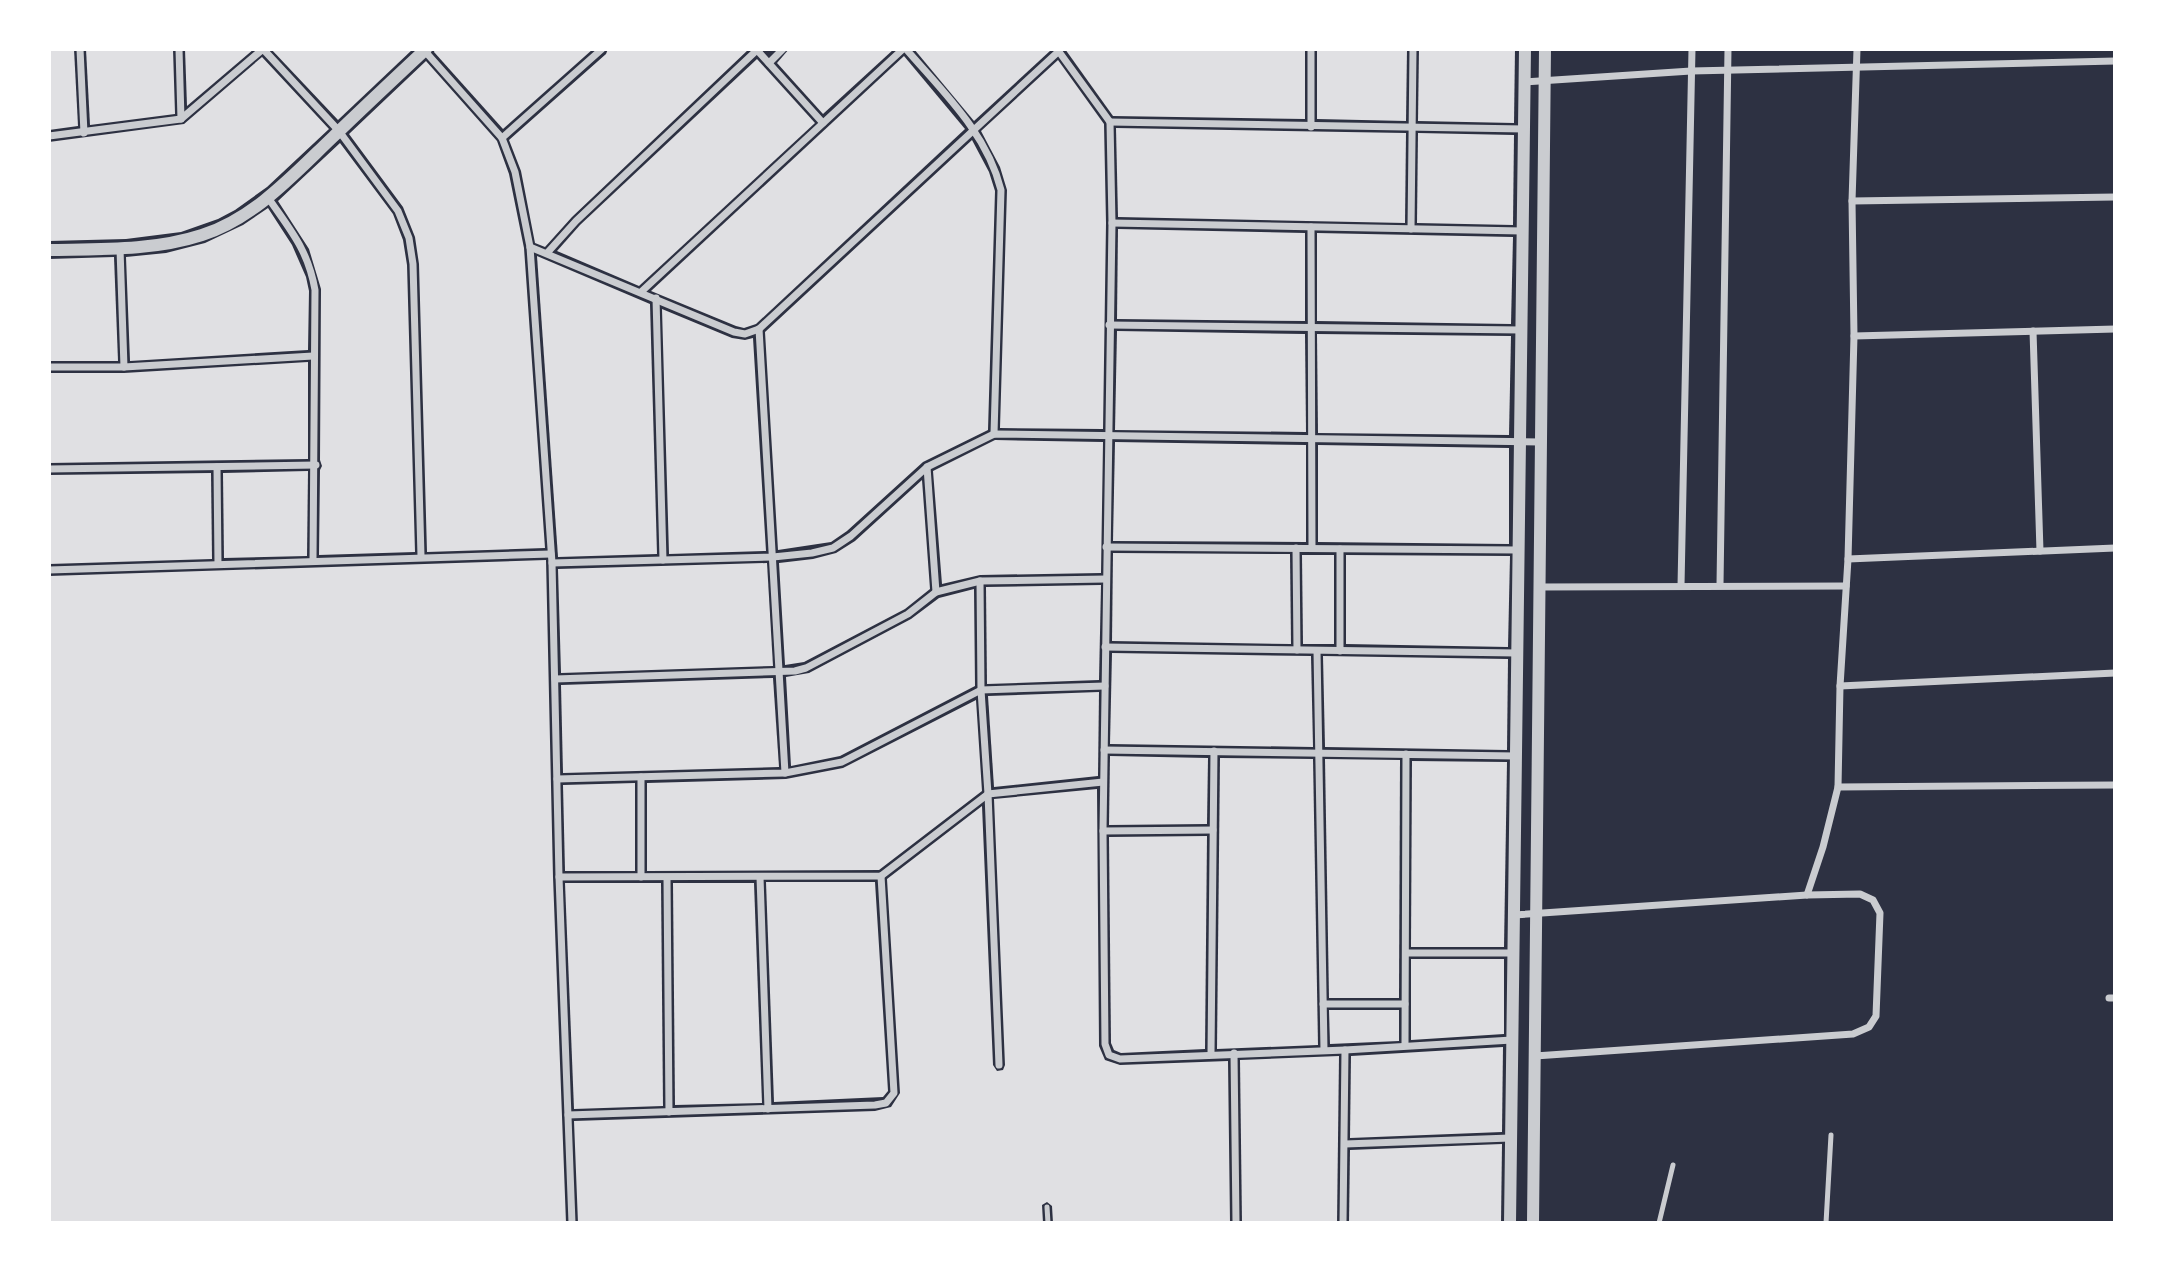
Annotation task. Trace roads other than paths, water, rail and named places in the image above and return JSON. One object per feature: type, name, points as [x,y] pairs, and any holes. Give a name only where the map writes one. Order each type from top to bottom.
[{"type":"street","points":[[80,49],[84,133]]},
{"type":"street","points":[[179,49],[181,120]]},
{"type":"street","points":[[49,136],[181,120],[263,49],[339,131],[398,211],[409,238],[413,264],[421,556]]},
{"type":"street","points":[[49,250],[120,248],[181,241],[206,234],[268,199],[424,49],[502,138],[515,172],[530,247],[552,563],[559,877],[572,1223]]},
{"type":"street","points":[[502,138],[602,49]]},
{"type":"street","points":[[548,252],[576,220],[757,49],[823,123]]},
{"type":"street","points":[[769,63],[783,49]]},
{"type":"street","points":[[641,292],[904,49],[975,129],[997,172],[1001,190],[994,434]]},
{"type":"street","points":[[1311,49],[1311,127]]},
{"type":"street","points":[[1411,229],[1413,49]]},
{"type":"street","points":[[1510,1223],[1525,49]]},
{"type":"street","points":[[1534,1223],[1545,49]]},
{"type":"street","points":[[1681,586],[1692,49]]},
{"type":"street","points":[[1720,585],[1727,49]]},
{"type":"street","points":[[1807,895],[1838,787],[1854,336],[1852,201],[1857,49]]},
{"type":"street","points":[[530,247],[548,252],[734,332],[745,334],[759,329],[1058,50],[1110,122],[1112,223],[1102,831],[1105,1044],[1109,1055],[1120,1059],[1512,1040]]},
{"type":"street","points":[[1524,82],[1691,71],[2115,61]]},
{"type":"street","points":[[1110,122],[1524,129]]},
{"type":"street","points":[[1852,201],[2115,197]]},
{"type":"street","points":[[268,199],[304,250],[315,290],[313,356],[316,465],[313,561]]},
{"type":"street","points":[[1112,223],[1522,231]]},
{"type":"street","points":[[1311,228],[1312,548]]},
{"type":"street","points":[[120,248],[124,367]]},
{"type":"street","points":[[656,298],[663,561]]},
{"type":"street","points":[[1109,325],[1521,330]]},
{"type":"street","points":[[759,329],[785,773]]},
{"type":"street","points":[[1854,336],[2115,329]]},
{"type":"street","points":[[2033,331],[2040,551]]},
{"type":"street","points":[[49,368],[124,367],[313,356]]},
{"type":"street","points":[[552,563],[773,557],[833,548],[851,536],[927,467],[994,434],[1540,442]]},
{"type":"street","points":[[49,469],[316,465]]},
{"type":"street","points":[[217,467],[218,564]]},
{"type":"street","points":[[927,467],[936,592]]},
{"type":"street","points":[[1106,547],[1518,550]]},
{"type":"street","points":[[1296,548],[1297,650]]},
{"type":"street","points":[[1848,559],[2115,548]]},
{"type":"street","points":[[1340,549],[1340,651]]},
{"type":"street","points":[[49,570],[421,556],[551,554]]},
{"type":"street","points":[[555,679],[779,672],[806,668],[908,614],[936,592],[980,581],[1106,579]]},
{"type":"street","points":[[980,581],[981,690],[999,1065]]},
{"type":"street","points":[[1539,587],[1846,586]]},
{"type":"street","points":[[1105,647],[1517,653]]},
{"type":"street","points":[[1317,651],[1324,1050]]},
{"type":"street","points":[[1840,686],[2115,673]]},
{"type":"street","points":[[557,779],[785,773],[842,762],[981,690],[1105,685]]},
{"type":"street","points":[[1104,750],[1516,756]]},
{"type":"street","points":[[1211,1054],[1213,751]]},
{"type":"street","points":[[1405,1044],[1406,754]]},
{"type":"street","points":[[641,776],[641,877]]},
{"type":"street","points":[[559,877],[881,876],[988,794],[1103,782]]},
{"type":"street","points":[[1838,787],[2115,785]]},
{"type":"street","points":[[1102,831],[1213,830]]},
{"type":"street","points":[[568,1115],[886,1103],[894,1093],[881,876]]},
{"type":"street","points":[[760,877],[768,1109]]},
{"type":"street","points":[[667,878],[669,1112]]},
{"type":"street","points":[[1514,915],[1807,895],[1860,894],[1873,900],[1880,913],[1877,1016],[1869,1027],[1853,1034],[1535,1056]]},
{"type":"street","points":[[1406,953],[1513,953]]},
{"type":"street","points":[[1323,1004],[1405,1004]]},
{"type":"street","points":[[1343,1223],[1345,1049]]},
{"type":"street","points":[[1234,1053],[1236,1223]]},
{"type":"street","points":[[1345,1144],[1510,1138]]},
{"type":"lane","points":[[1826,1223],[1831,1135]]},
{"type":"lane","points":[[1659,1223],[1673,1165]]},
{"type":"lane","points":[[1047,1207],[1048,1223]]}]
